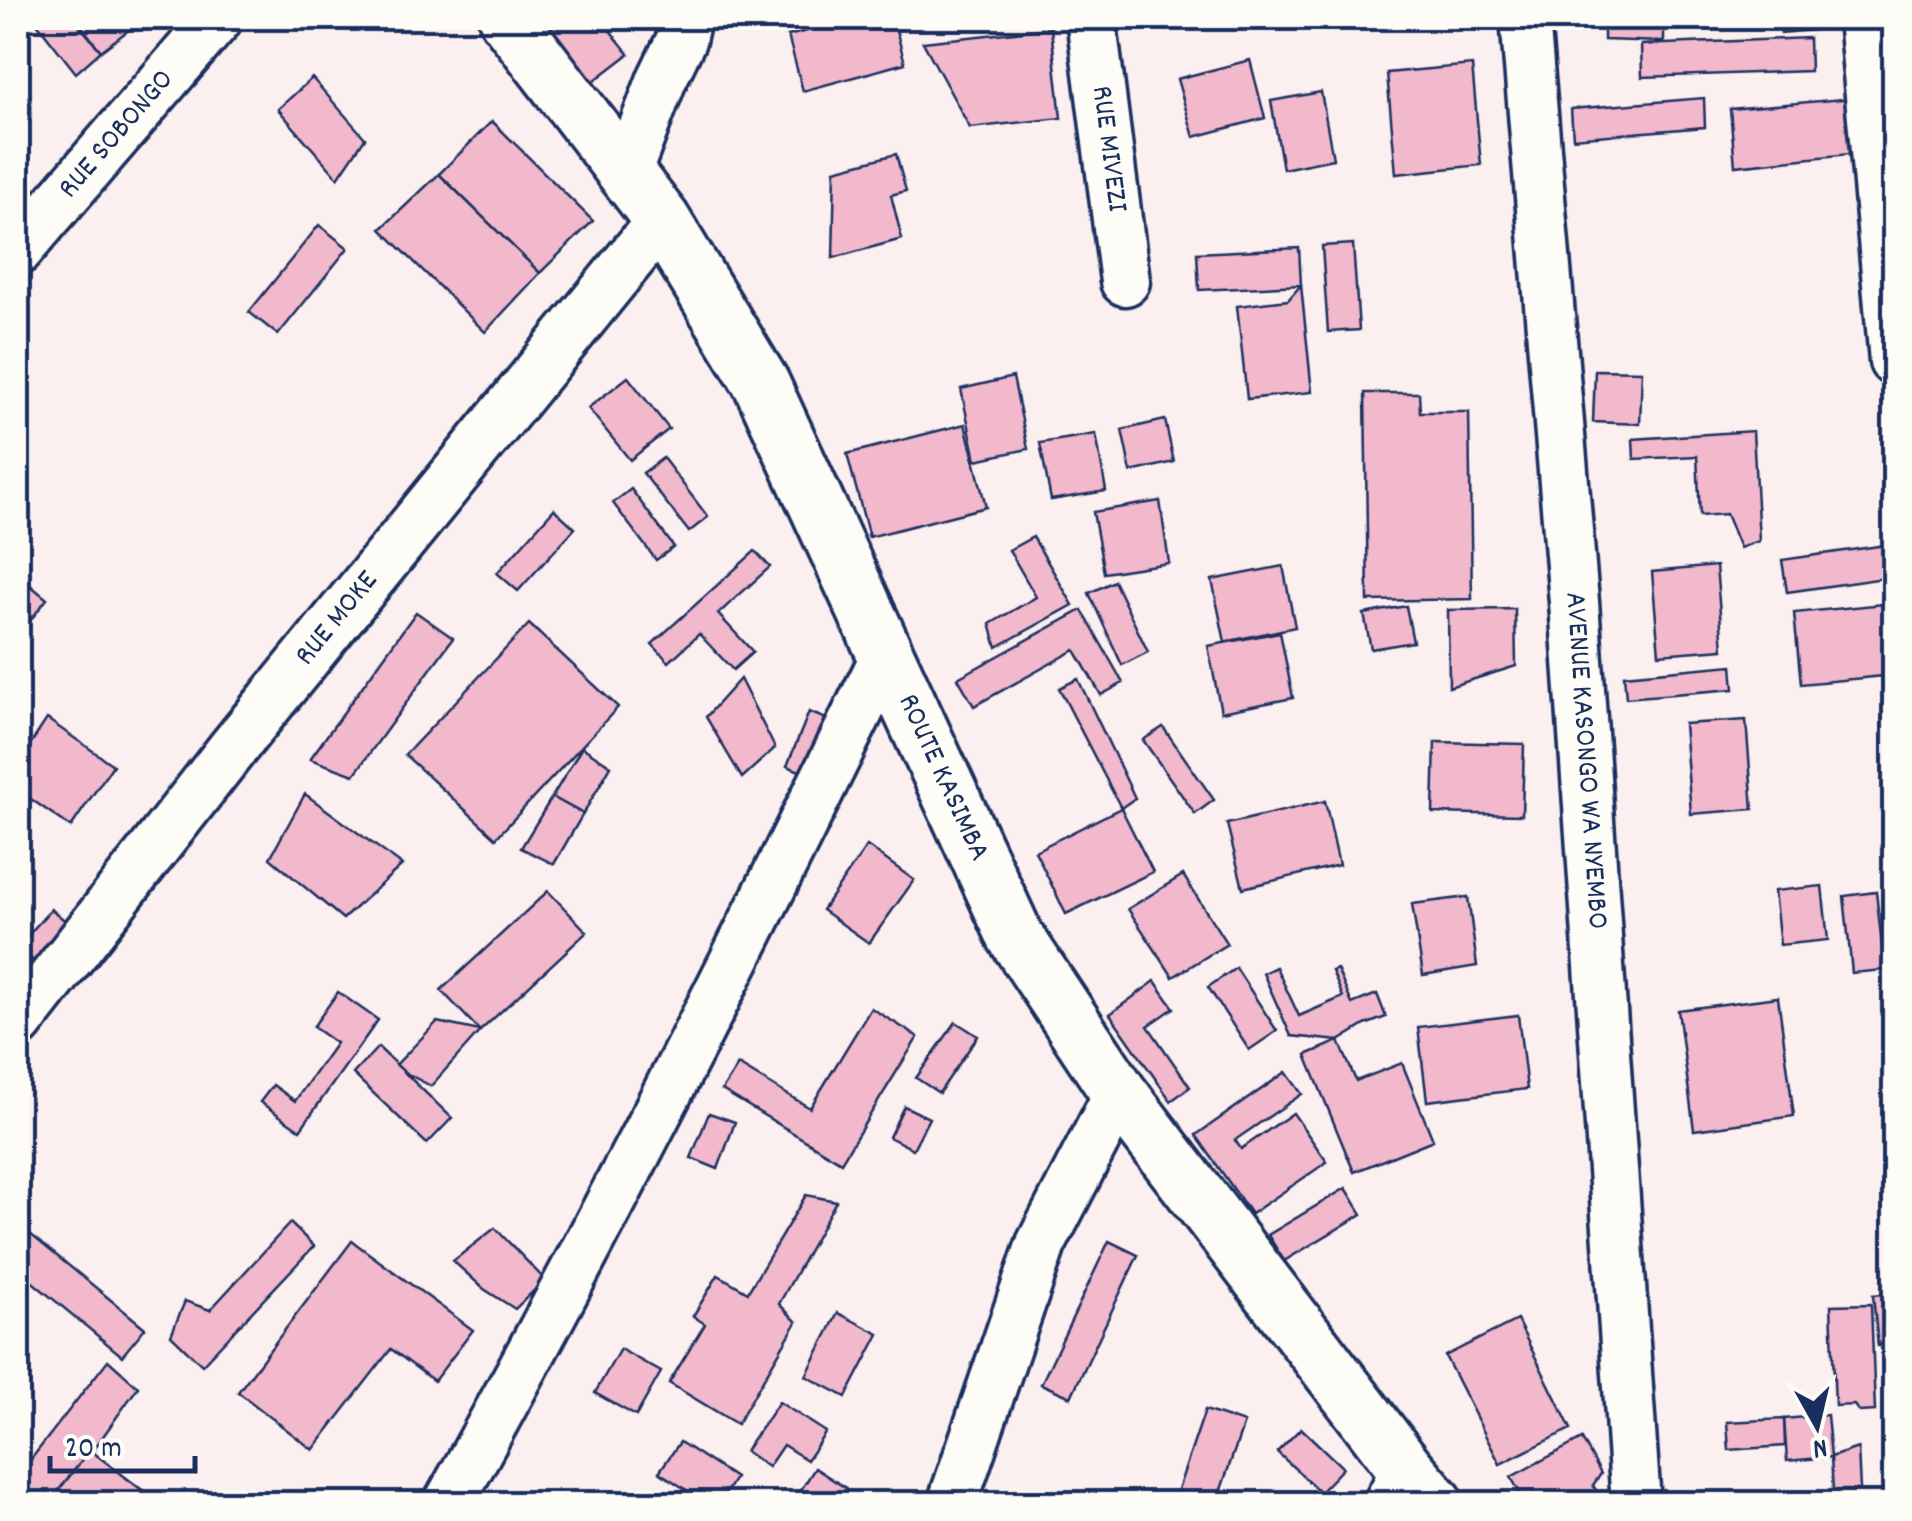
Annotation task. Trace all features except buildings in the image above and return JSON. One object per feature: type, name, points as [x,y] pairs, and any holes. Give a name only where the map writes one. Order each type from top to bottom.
[{"type":"street","name":"RUE SOBONGO","points":[[18,250],[218,18]]},
{"type":"street","name":"ROUTE KASIMBA","points":[[507,18],[662,220],[761,383],[1015,936],[1119,1093],[1410,1492]]},
{"type":"street","points":[[626,174],[686,18]]},
{"type":"street","name":"RUE MIVEZI","points":[[1091,18],[1126,282]]},
{"type":"street","name":"AVENUE KASONGO WA NYEMBO","points":[[1524,18],[1574,602],[1636,1504]]},
{"type":"street","points":[[1863,18],[1894,361]]},
{"type":"street","name":"RUE MOKE","points":[[18,1022],[232,749],[662,220]]},
{"type":"street","points":[[448,1504],[710,1014],[888,654]]},
{"type":"street","points":[[952,1504],[1041,1244],[1119,1093]]}]
